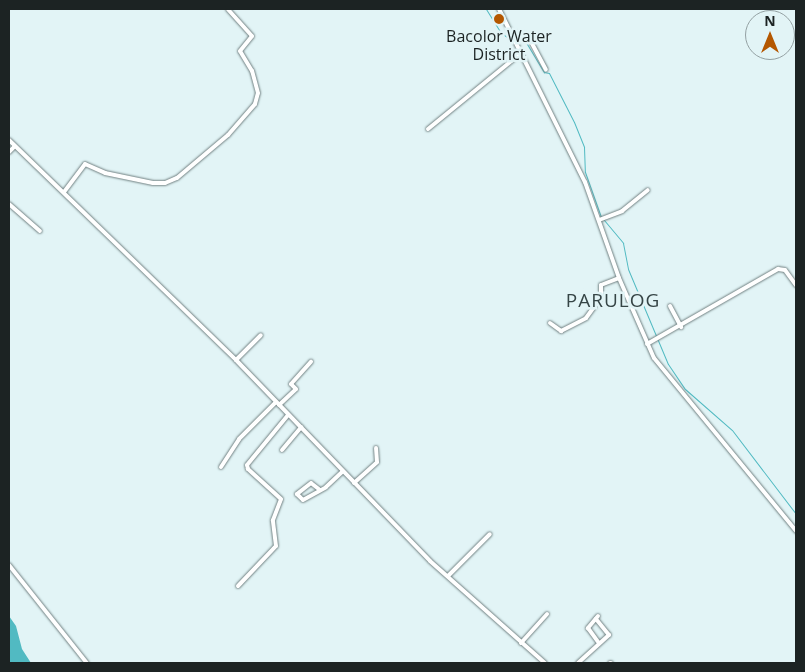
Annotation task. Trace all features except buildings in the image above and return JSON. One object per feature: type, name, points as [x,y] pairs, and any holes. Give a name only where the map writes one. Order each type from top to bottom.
[{"type":"street","points":[[64,192],[84,164],[104,173],[153,183],[165,183],[177,178],[228,135],[255,104],[258,93],[252,71],[240,51],[252,36],[228,9]]},
{"type":"street","points":[[499,9],[585,182],[601,219],[619,278],[647,344],[680,392],[731,448],[796,531]]},
{"type":"street","points":[[510,32],[528,36],[546,70]]},
{"type":"street","points":[[428,130],[520,54]]},
{"type":"street","points":[[9,140],[236,360],[277,404],[448,576],[545,663]]},
{"type":"street","points":[[9,152],[15,146]]},
{"type":"street","points":[[601,219],[622,211],[648,190]]},
{"type":"street","points":[[9,204],[40,231]]},
{"type":"street","points":[[647,344],[681,327],[781,268],[796,285]]},
{"type":"street","points":[[550,323],[561,331],[586,318],[601,296],[601,285],[619,278]]},
{"type":"street","points":[[670,306],[681,327]]},
{"type":"street","points":[[236,360],[261,335]]},
{"type":"street","points":[[221,467],[239,439],[296,389],[291,384],[311,362]]},
{"type":"street","points":[[238,586],[276,546],[273,520],[281,499],[248,469],[247,465],[288,414]]},
{"type":"street","points":[[282,450],[301,427]]},
{"type":"street","points":[[354,482],[377,462],[376,448]]},
{"type":"street","points":[[320,490],[311,483],[297,494],[303,500],[320,490],[343,471]]},
{"type":"street","points":[[448,576],[490,534]]},
{"type":"street","points":[[9,565],[86,663]]},
{"type":"street","points":[[521,643],[547,614]]},
{"type":"street","points":[[578,663],[609,634],[597,618],[588,628],[599,643]]},
{"type":"water","points":[[9,616],[16,626],[22,649],[31,663],[9,663]]},
{"type":"waterway","points":[[486,9],[501,33],[507,37]]},
{"type":"waterway","points":[[516,38],[524,39],[544,72],[549,73],[574,122],[584,147],[585,172],[601,217]]},
{"type":"waterway","points":[[604,220],[623,243],[628,269],[668,364],[685,389],[732,430],[796,514]]},
{"type":"place","name":"Bacolor Water District","points":[[499,19]]},
{"type":"district","name":"PARULOG","points":[[613,301]]}]
